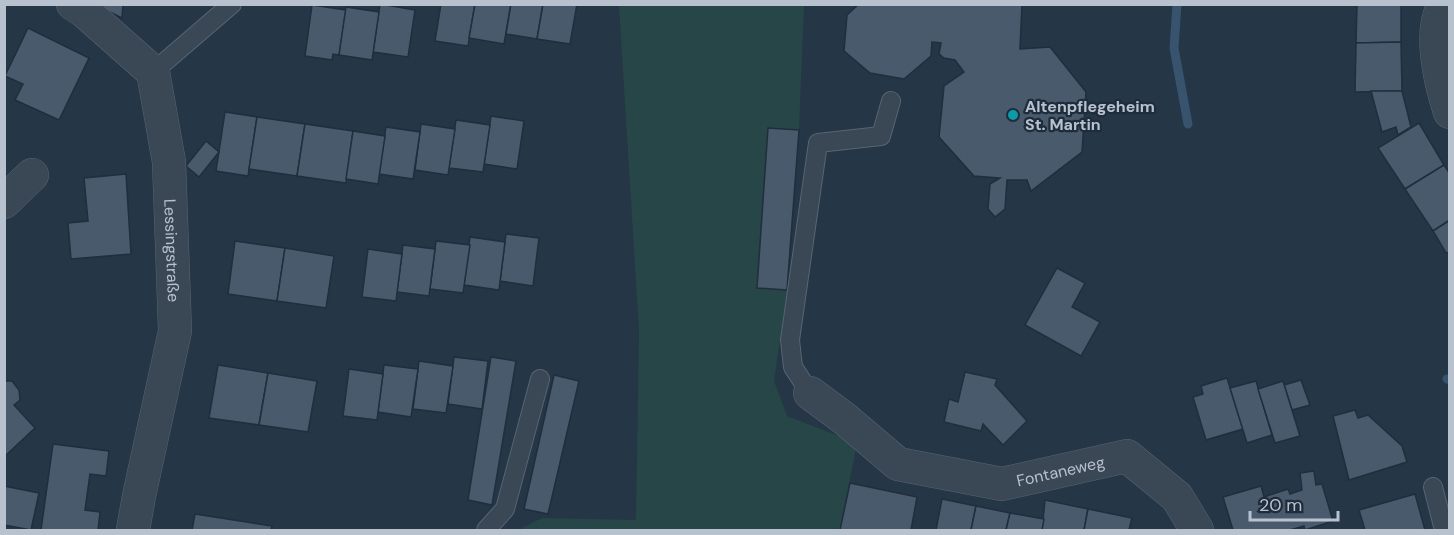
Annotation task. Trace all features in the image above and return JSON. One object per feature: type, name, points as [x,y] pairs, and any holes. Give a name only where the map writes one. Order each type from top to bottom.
[{"type":"street","points":[[73,4],[153,72]]},
{"type":"street","points":[[1445,4],[1441,10],[1437,33],[1442,86],[1449,112]]},
{"type":"street","name":"Lessingstraße","points":[[133,531],[175,331],[169,162],[153,72]]},
{"type":"street","points":[[4,202],[32,175]]},
{"type":"street","name":"Fontaneweg","points":[[810,393],[898,464],[1002,484],[1127,456],[1177,497],[1197,531]]},
{"type":"lane","points":[[153,72],[232,4]]},
{"type":"lane","points":[[810,393],[793,367],[790,340],[818,143],[881,136],[891,101]]},
{"type":"lane","points":[[486,531],[505,509],[540,379]]},
{"type":"lane","points":[[1433,487],[1444,531]]},
{"type":"green space","points":[[619,5],[804,5],[799,130],[758,288],[787,290],[774,381],[787,416],[857,443],[840,530],[518,530],[542,518],[636,520],[639,331]]},
{"type":"building","points":[[93,4],[123,4],[122,18]]},
{"type":"building","points":[[380,4],[415,10],[408,57],[373,52]]},
{"type":"building","points":[[441,4],[475,4],[468,46],[435,41]]},
{"type":"building","points":[[475,4],[511,4],[504,44],[469,38]]},
{"type":"building","points":[[511,4],[543,4],[537,39],[506,34]]},
{"type":"building","points":[[543,4],[577,4],[570,44],[537,39]]},
{"type":"building","name":"Altenpflegeheim St. Martin","points":[[859,4],[1022,4],[1020,49],[1050,47],[1086,92],[1082,152],[1031,191],[1027,180],[1007,180],[1005,209],[995,217],[988,209],[990,184],[1000,178],[974,176],[939,137],[944,86],[964,72],[955,60],[944,58],[939,54],[941,43],[932,42],[931,56],[904,79],[870,73],[844,51],[847,15]]},
{"type":"building","points":[[1357,4],[1401,4],[1401,42],[1356,43]]},
{"type":"building","points":[[312,5],[346,10],[339,55],[333,54],[332,60],[305,56]]},
{"type":"building","points":[[346,7],[379,12],[372,60],[339,55]]},
{"type":"building","points":[[28,28],[89,58],[59,120],[15,100],[23,84],[5,76]]},
{"type":"building","points":[[1401,42],[1402,91],[1355,92],[1356,43]]},
{"type":"building","points":[[1371,91],[1402,91],[1411,127],[1398,135],[1396,127],[1382,132]]},
{"type":"building","points":[[225,112],[257,117],[248,176],[216,171]]},
{"type":"building","points":[[491,116],[524,121],[517,169],[484,164]]},
{"type":"building","points":[[257,117],[305,124],[297,176],[249,169]]},
{"type":"building","points":[[456,120],[490,125],[483,172],[449,168]]},
{"type":"building","points":[[1419,123],[1444,165],[1405,189],[1378,148]]},
{"type":"building","points":[[305,124],[353,131],[346,183],[297,176]]},
{"type":"building","points":[[421,124],[455,129],[448,175],[415,170]]},
{"type":"building","points":[[386,127],[420,132],[413,179],[379,174]]},
{"type":"building","points":[[768,128],[799,130],[787,290],[757,288]]},
{"type":"building","points":[[353,131],[385,136],[378,184],[346,179]]},
{"type":"building","points":[[206,141],[219,152],[199,177],[186,166]]},
{"type":"building","points":[[1444,165],[1450,174],[1450,220],[1433,231],[1405,189]]},
{"type":"building","points":[[126,174],[131,254],[71,259],[68,223],[88,221],[84,178]]},
{"type":"building","points":[[1450,220],[1450,252],[1446,253],[1433,231]]},
{"type":"building","points":[[506,234],[539,238],[533,286],[500,281]]},
{"type":"building","points":[[470,237],[505,242],[499,290],[464,285]]},
{"type":"building","points":[[235,241],[285,248],[277,301],[228,294]]},
{"type":"building","points":[[436,241],[470,245],[463,293],[430,289]]},
{"type":"building","points":[[403,245],[435,249],[429,296],[397,292]]},
{"type":"building","points":[[285,248],[334,256],[326,308],[277,301]]},
{"type":"building","points":[[368,249],[402,254],[396,301],[362,297]]},
{"type":"building","points":[[1057,268],[1085,283],[1072,307],[1100,322],[1081,356],[1025,325]]},
{"type":"building","points":[[454,357],[488,361],[482,409],[448,404]]},
{"type":"building","points":[[491,357],[516,361],[492,505],[468,500]]},
{"type":"building","points":[[419,361],[453,366],[446,413],[413,409]]},
{"type":"building","points":[[218,365],[268,373],[259,425],[209,418]]},
{"type":"building","points":[[384,365],[418,369],[411,417],[378,412]]},
{"type":"building","points":[[349,369],[383,374],[377,420],[343,416]]},
{"type":"building","points":[[965,372],[997,379],[995,385],[1027,421],[1003,445],[983,424],[981,431],[944,422],[949,399],[958,402]]},
{"type":"building","points":[[268,373],[317,381],[308,432],[259,425]]},
{"type":"building","points":[[554,375],[579,381],[548,514],[524,509]]},
{"type":"building","points":[[1227,378],[1243,429],[1206,440],[1193,397],[1203,394],[1201,386]]},
{"type":"building","points":[[1301,380],[1310,405],[1292,410],[1284,385]]},
{"type":"building","points":[[4,381],[12,381],[19,390],[20,400],[14,405],[35,428],[4,457]]},
{"type":"building","points":[[1256,381],[1272,435],[1247,443],[1230,388]]},
{"type":"building","points":[[1283,381],[1300,436],[1275,443],[1258,389]]},
{"type":"building","points":[[1355,410],[1358,418],[1368,415],[1402,446],[1407,462],[1349,480],[1333,416]]},
{"type":"building","points":[[53,444],[109,451],[106,476],[90,474],[85,510],[100,512],[98,530],[41,530]]},
{"type":"building","points":[[1314,471],[1316,485],[1322,484],[1333,521],[1305,530],[1304,526],[1290,530],[1233,530],[1223,497],[1261,486],[1264,497],[1288,489],[1290,494],[1302,490],[1300,473]]},
{"type":"building","points":[[850,483],[917,497],[911,530],[840,530]]},
{"type":"building","points":[[4,486],[39,493],[31,530],[4,525]]},
{"type":"building","points":[[1415,494],[1425,530],[1365,530],[1359,510]]},
{"type":"building","points":[[942,499],[976,506],[971,530],[936,530]]},
{"type":"building","points":[[1045,500],[1088,509],[1084,530],[1042,530]]},
{"type":"building","points":[[976,506],[1010,513],[1006,530],[971,530]]},
{"type":"building","points":[[1088,509],[1132,518],[1129,530],[1084,530]]},
{"type":"building","points":[[1010,513],[1044,519],[1042,530],[1006,530]]},
{"type":"building","points":[[195,514],[272,526],[271,530],[192,530]]},
{"type":"waterway","points":[[1177,4],[1174,48],[1188,124]]},
{"type":"place","name":"Altenpflegeheim St. Martin","points":[[1013,115]]}]
